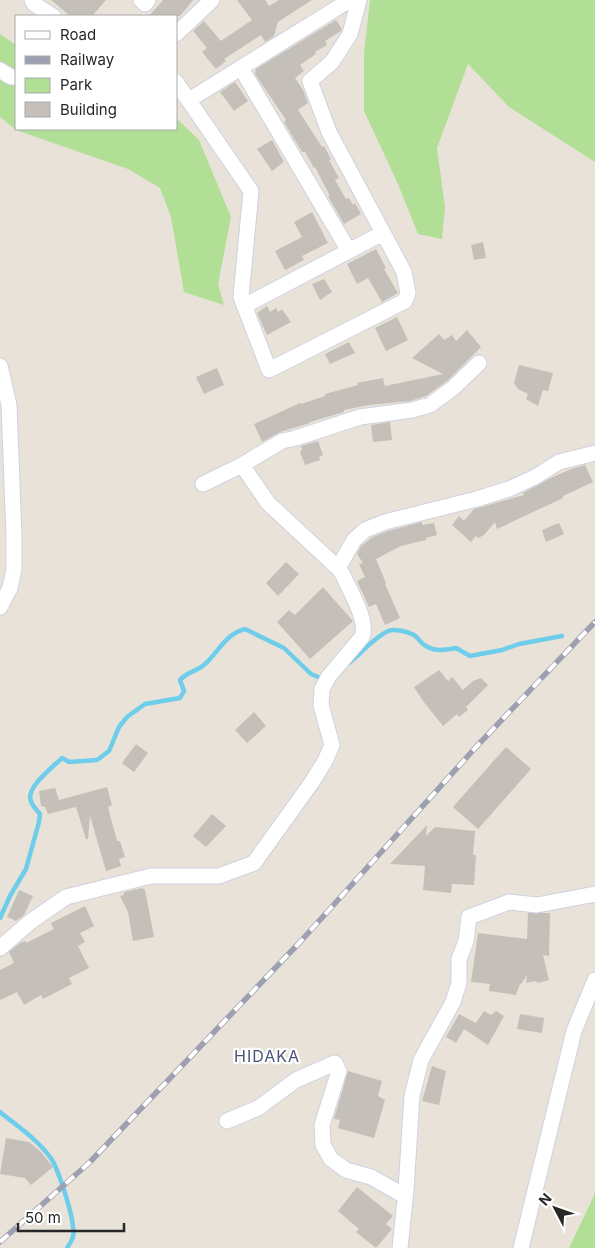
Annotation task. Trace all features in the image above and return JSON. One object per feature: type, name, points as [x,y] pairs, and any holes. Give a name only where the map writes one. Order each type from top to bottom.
[{"type":"street","points":[[32,0],[34,4],[51,15]]},
{"type":"street","points":[[141,0],[144,4],[148,0]]},
{"type":"street","points":[[178,32],[212,0]]},
{"type":"street","points":[[189,100],[350,0]]},
{"type":"street","points":[[178,85],[252,191],[241,297],[269,370],[405,301],[408,293],[404,272],[329,132],[310,81],[332,62],[350,34],[360,0]]},
{"type":"street","points":[[241,68],[349,251]]},
{"type":"street","points":[[0,70],[15,77]]},
{"type":"street","points":[[244,306],[383,233]]},
{"type":"street","points":[[203,484],[242,465],[282,440],[296,438],[360,417],[412,410],[430,405],[448,393],[478,363]]},
{"type":"street","points":[[0,366],[9,405],[14,536],[14,569],[10,588],[0,607]]},
{"type":"street","points":[[338,568],[354,540],[364,530],[385,522],[509,489],[535,477],[559,462],[595,453]]},
{"type":"street","points":[[0,948],[30,922],[66,897],[151,876],[219,876],[254,863],[325,761],[332,745],[321,705],[325,682],[358,643],[364,632],[360,613],[338,568],[268,503],[242,465]]},
{"type":"street","points":[[400,1248],[412,1096],[421,1060],[453,1002],[459,983],[459,959],[466,941],[469,917],[508,902],[537,905],[595,894]]},
{"type":"street","points":[[521,1248],[574,1031],[595,980]]},
{"type":"street","points":[[227,1121],[258,1108],[296,1080],[336,1063],[339,1071],[322,1125],[323,1145],[331,1159],[346,1170],[371,1178],[405,1196]]},
{"type":"green space","points":[[370,0],[595,0],[595,162],[509,107],[468,64],[437,148],[445,207],[442,239],[418,234],[398,184],[364,111],[364,53]]},
{"type":"green space","points":[[0,34],[15,44],[15,129],[0,117]]},
{"type":"green space","points":[[178,120],[199,140],[231,217],[218,284],[224,305],[184,292],[171,217],[160,188],[128,169],[16,130],[178,130]]},
{"type":"green space","points":[[595,1192],[595,1248],[569,1248],[592,1200]]},
{"type":"building","points":[[51,0],[106,0],[93,15],[69,15]]},
{"type":"building","points":[[163,0],[193,0],[180,16],[150,15]]},
{"type":"building","points":[[237,0],[265,0],[269,6],[279,0],[312,0],[278,22],[274,36],[265,42],[261,35],[224,59],[226,61],[216,69],[202,52],[207,48],[193,31],[204,21],[221,41],[252,20]]},
{"type":"building","points":[[336,20],[342,29],[341,31],[325,41],[327,45],[315,52],[316,54],[300,65],[304,71],[295,78],[303,90],[308,103],[298,110],[322,147],[324,146],[339,178],[335,180],[346,199],[349,198],[353,205],[355,203],[361,214],[344,224],[328,196],[330,196],[315,167],[305,152],[302,152],[284,122],[286,120],[255,74],[256,69]]},
{"type":"building","points":[[235,82],[248,101],[234,111],[220,92]]},
{"type":"building","points":[[272,140],[284,162],[272,171],[257,149]]},
{"type":"building","points":[[312,212],[328,243],[302,256],[304,260],[285,270],[275,251],[302,237],[294,222]]},
{"type":"building","points":[[483,242],[486,258],[474,260],[471,245]]},
{"type":"building","points":[[376,249],[386,268],[384,269],[398,293],[382,302],[368,278],[357,284],[347,264]]},
{"type":"building","points":[[324,279],[332,292],[320,300],[312,284]]},
{"type":"building","points":[[267,306],[270,312],[276,308],[278,312],[282,309],[291,322],[267,335],[257,313]]},
{"type":"building","points":[[397,317],[408,340],[386,351],[375,328]]},
{"type":"building","points":[[467,330],[481,347],[447,381],[426,396],[410,401],[369,405],[344,410],[344,412],[280,432],[262,442],[254,424],[300,403],[358,385],[357,383],[383,378],[385,386],[443,374],[412,358],[439,334],[444,340],[452,335],[456,341]]},
{"type":"building","points":[[349,342],[355,353],[330,364],[325,354]]},
{"type":"building","points":[[519,365],[553,373],[548,391],[543,390],[538,406],[526,399],[528,394],[518,389],[514,383]]},
{"type":"building","points":[[217,368],[224,385],[204,394],[196,377]]},
{"type":"building","points":[[390,422],[392,440],[373,442],[371,425]]},
{"type":"building","points":[[318,441],[323,455],[319,457],[320,460],[305,465],[300,452],[302,450],[301,446]]},
{"type":"building","points":[[585,465],[593,482],[497,529],[495,522],[484,535],[478,538],[476,536],[471,542],[452,525],[459,516],[464,521],[474,509],[524,495],[523,493],[553,477]]},
{"type":"building","points":[[422,522],[422,525],[434,523],[437,535],[426,538],[426,540],[401,546],[376,559],[400,618],[385,625],[376,604],[369,607],[357,581],[365,577],[359,564],[363,563],[357,554],[361,546],[373,537]]},
{"type":"building","points":[[559,523],[564,534],[546,542],[542,530]]},
{"type":"building","points":[[286,562],[299,574],[278,596],[266,583]]},
{"type":"building","points":[[323,587],[353,621],[310,659],[277,622],[289,610],[295,615]]},
{"type":"building","points":[[439,670],[448,681],[452,677],[463,690],[473,681],[481,678],[488,685],[466,707],[468,710],[459,717],[457,714],[443,726],[414,687]]},
{"type":"building","points":[[254,712],[266,726],[247,743],[235,730]]},
{"type":"building","points":[[136,744],[148,753],[134,772],[122,763]]},
{"type":"building","points":[[506,747],[531,769],[478,829],[453,807]]},
{"type":"building","points":[[107,787],[112,805],[108,807],[117,841],[120,841],[125,857],[119,859],[121,866],[106,871],[90,816],[88,839],[86,839],[76,807],[48,814],[45,807],[41,806],[39,791],[55,788],[59,800]]},
{"type":"building","points":[[212,814],[226,826],[206,847],[193,836]]},
{"type":"building","points":[[427,825],[426,836],[435,827],[475,831],[473,855],[476,855],[474,885],[452,884],[451,893],[423,890],[425,866],[390,864]]},
{"type":"building","points":[[142,888],[145,890],[154,937],[133,941],[128,912],[120,896],[124,895],[124,892]]},
{"type":"building","points":[[19,890],[33,896],[24,915],[16,921],[7,917]]},
{"type":"building","points":[[85,906],[94,926],[80,933],[85,942],[78,946],[89,968],[69,978],[72,984],[43,999],[41,995],[24,1005],[17,992],[0,1000],[0,970],[14,963],[9,952],[20,943],[25,941],[26,943],[54,929],[51,923]]},
{"type":"building","points":[[528,913],[550,913],[549,956],[543,955],[549,980],[538,983],[536,981],[526,983],[527,975],[520,984],[516,995],[489,991],[490,984],[471,982],[478,933],[527,939]]},
{"type":"building","points":[[484,1011],[491,1015],[496,1011],[504,1016],[488,1045],[464,1029],[456,1043],[446,1037],[459,1014],[476,1023]]},
{"type":"building","points":[[520,1014],[544,1018],[542,1033],[517,1029]]},
{"type":"building","points":[[432,1066],[446,1071],[439,1105],[422,1101]]},
{"type":"building","points":[[348,1071],[382,1081],[378,1096],[385,1100],[374,1138],[338,1128],[340,1120],[334,1119]]},
{"type":"building","points":[[6,1138],[29,1142],[41,1152],[53,1167],[31,1185],[25,1178],[0,1174]]},
{"type":"building","points":[[357,1187],[393,1216],[386,1224],[392,1229],[376,1248],[356,1232],[359,1229],[338,1211]]},
{"type":"waterway","points":[[0,918],[26,869],[39,822],[40,814],[31,801],[32,790],[41,778],[62,758],[69,762],[97,760],[109,751],[119,727],[127,717],[145,704],[180,698],[184,691],[180,680],[204,665],[222,644],[238,631],[245,629],[284,648],[311,674],[325,680]]},
{"type":"waterway","points":[[349,663],[378,638],[391,630],[416,636],[424,645],[433,649],[456,648],[470,656],[562,636]]},
{"type":"waterway","points":[[0,1112],[39,1144],[50,1157],[57,1170],[74,1230],[72,1240],[67,1248]]},
{"type":"railway","points":[[0,1242],[90,1162],[301,941],[476,747],[595,622]]},
{"type":"district","name":"HIDAKA","points":[[267,1056]]}]
